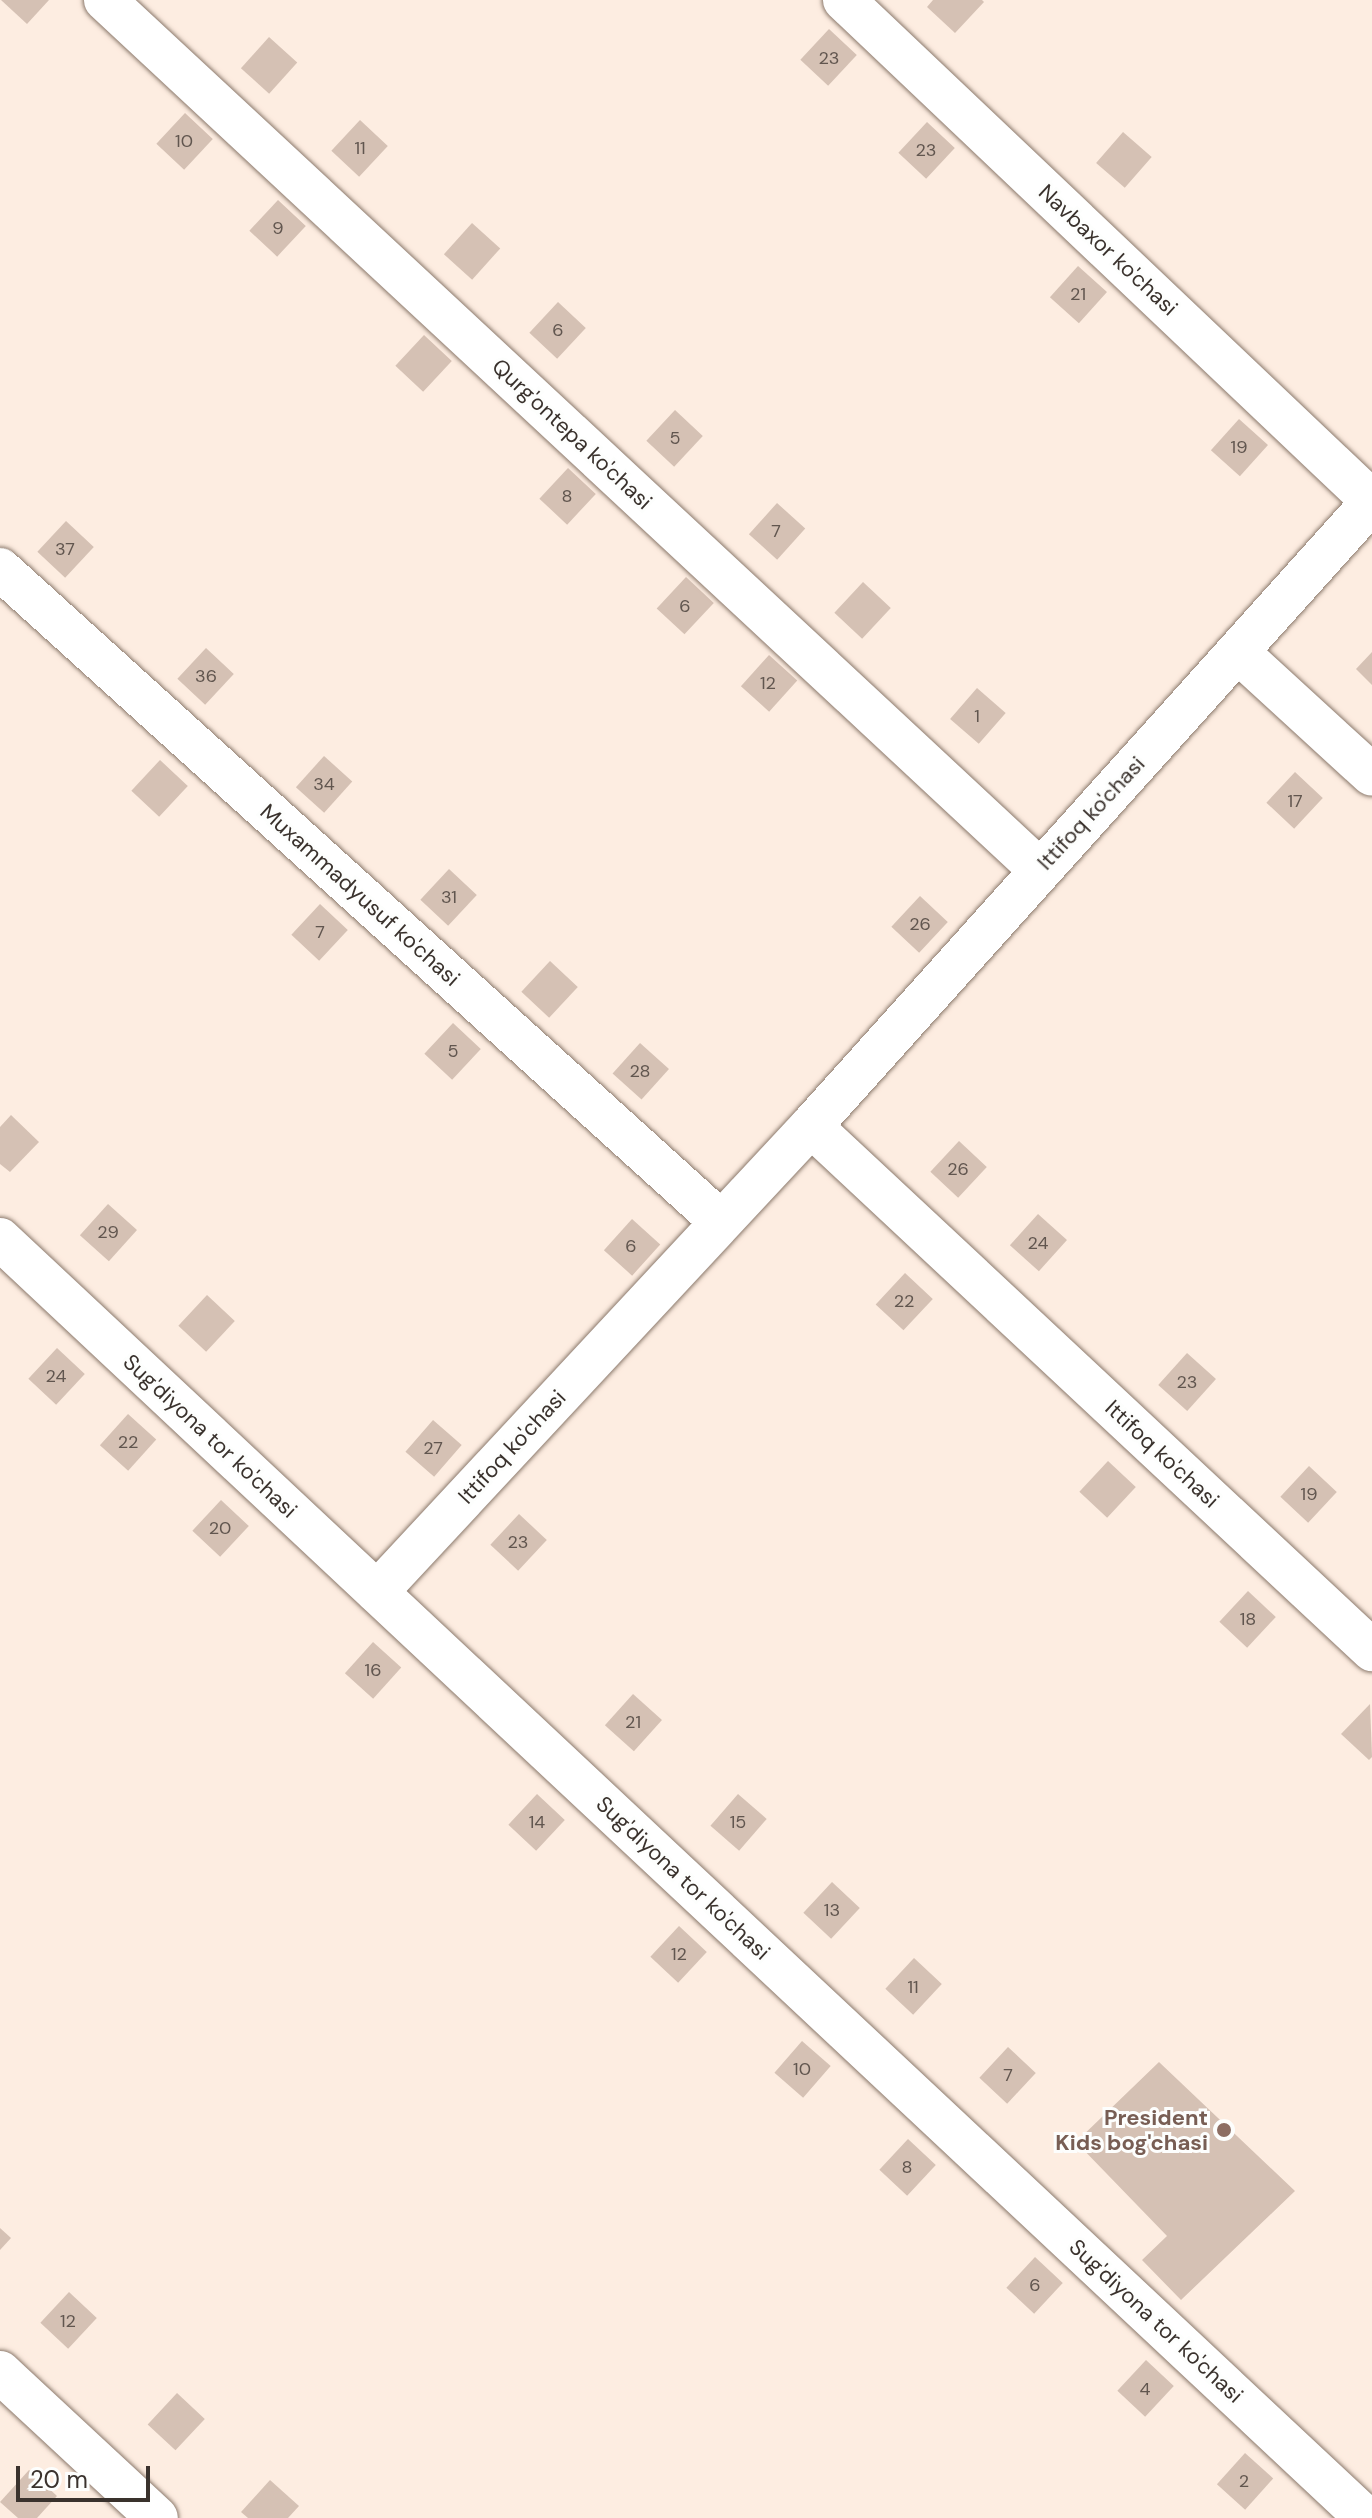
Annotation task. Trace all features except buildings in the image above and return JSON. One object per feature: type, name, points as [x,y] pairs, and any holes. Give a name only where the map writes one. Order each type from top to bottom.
[{"type":"street","name":"Qurg'ontepa ko'chasi","points":[[105,0],[1039,869]]},
{"type":"street","name":"Navbaxor ko'chasi","points":[[844,0],[1372,501]]},
{"type":"street","name":"Ittifoq ko'chasi","points":[[377,1592],[811,1126],[1039,869],[1239,653],[1372,501]]},
{"type":"street","name":"Muxammadyusuf ko'chasi","points":[[0,569],[720,1221]]},
{"type":"street","points":[[1239,653],[1372,775]]},
{"type":"street","name":"Ittifoq ko'chasi","points":[[811,1126],[1372,1650]]},
{"type":"street","name":"Sug'diyona tor ko'chasi","points":[[0,1239],[1366,2518]]},
{"type":"street","points":[[0,2372],[157,2518]]},
{"type":"place","name":"President Kids bog'chasi","points":[[1224,2130]]}]
